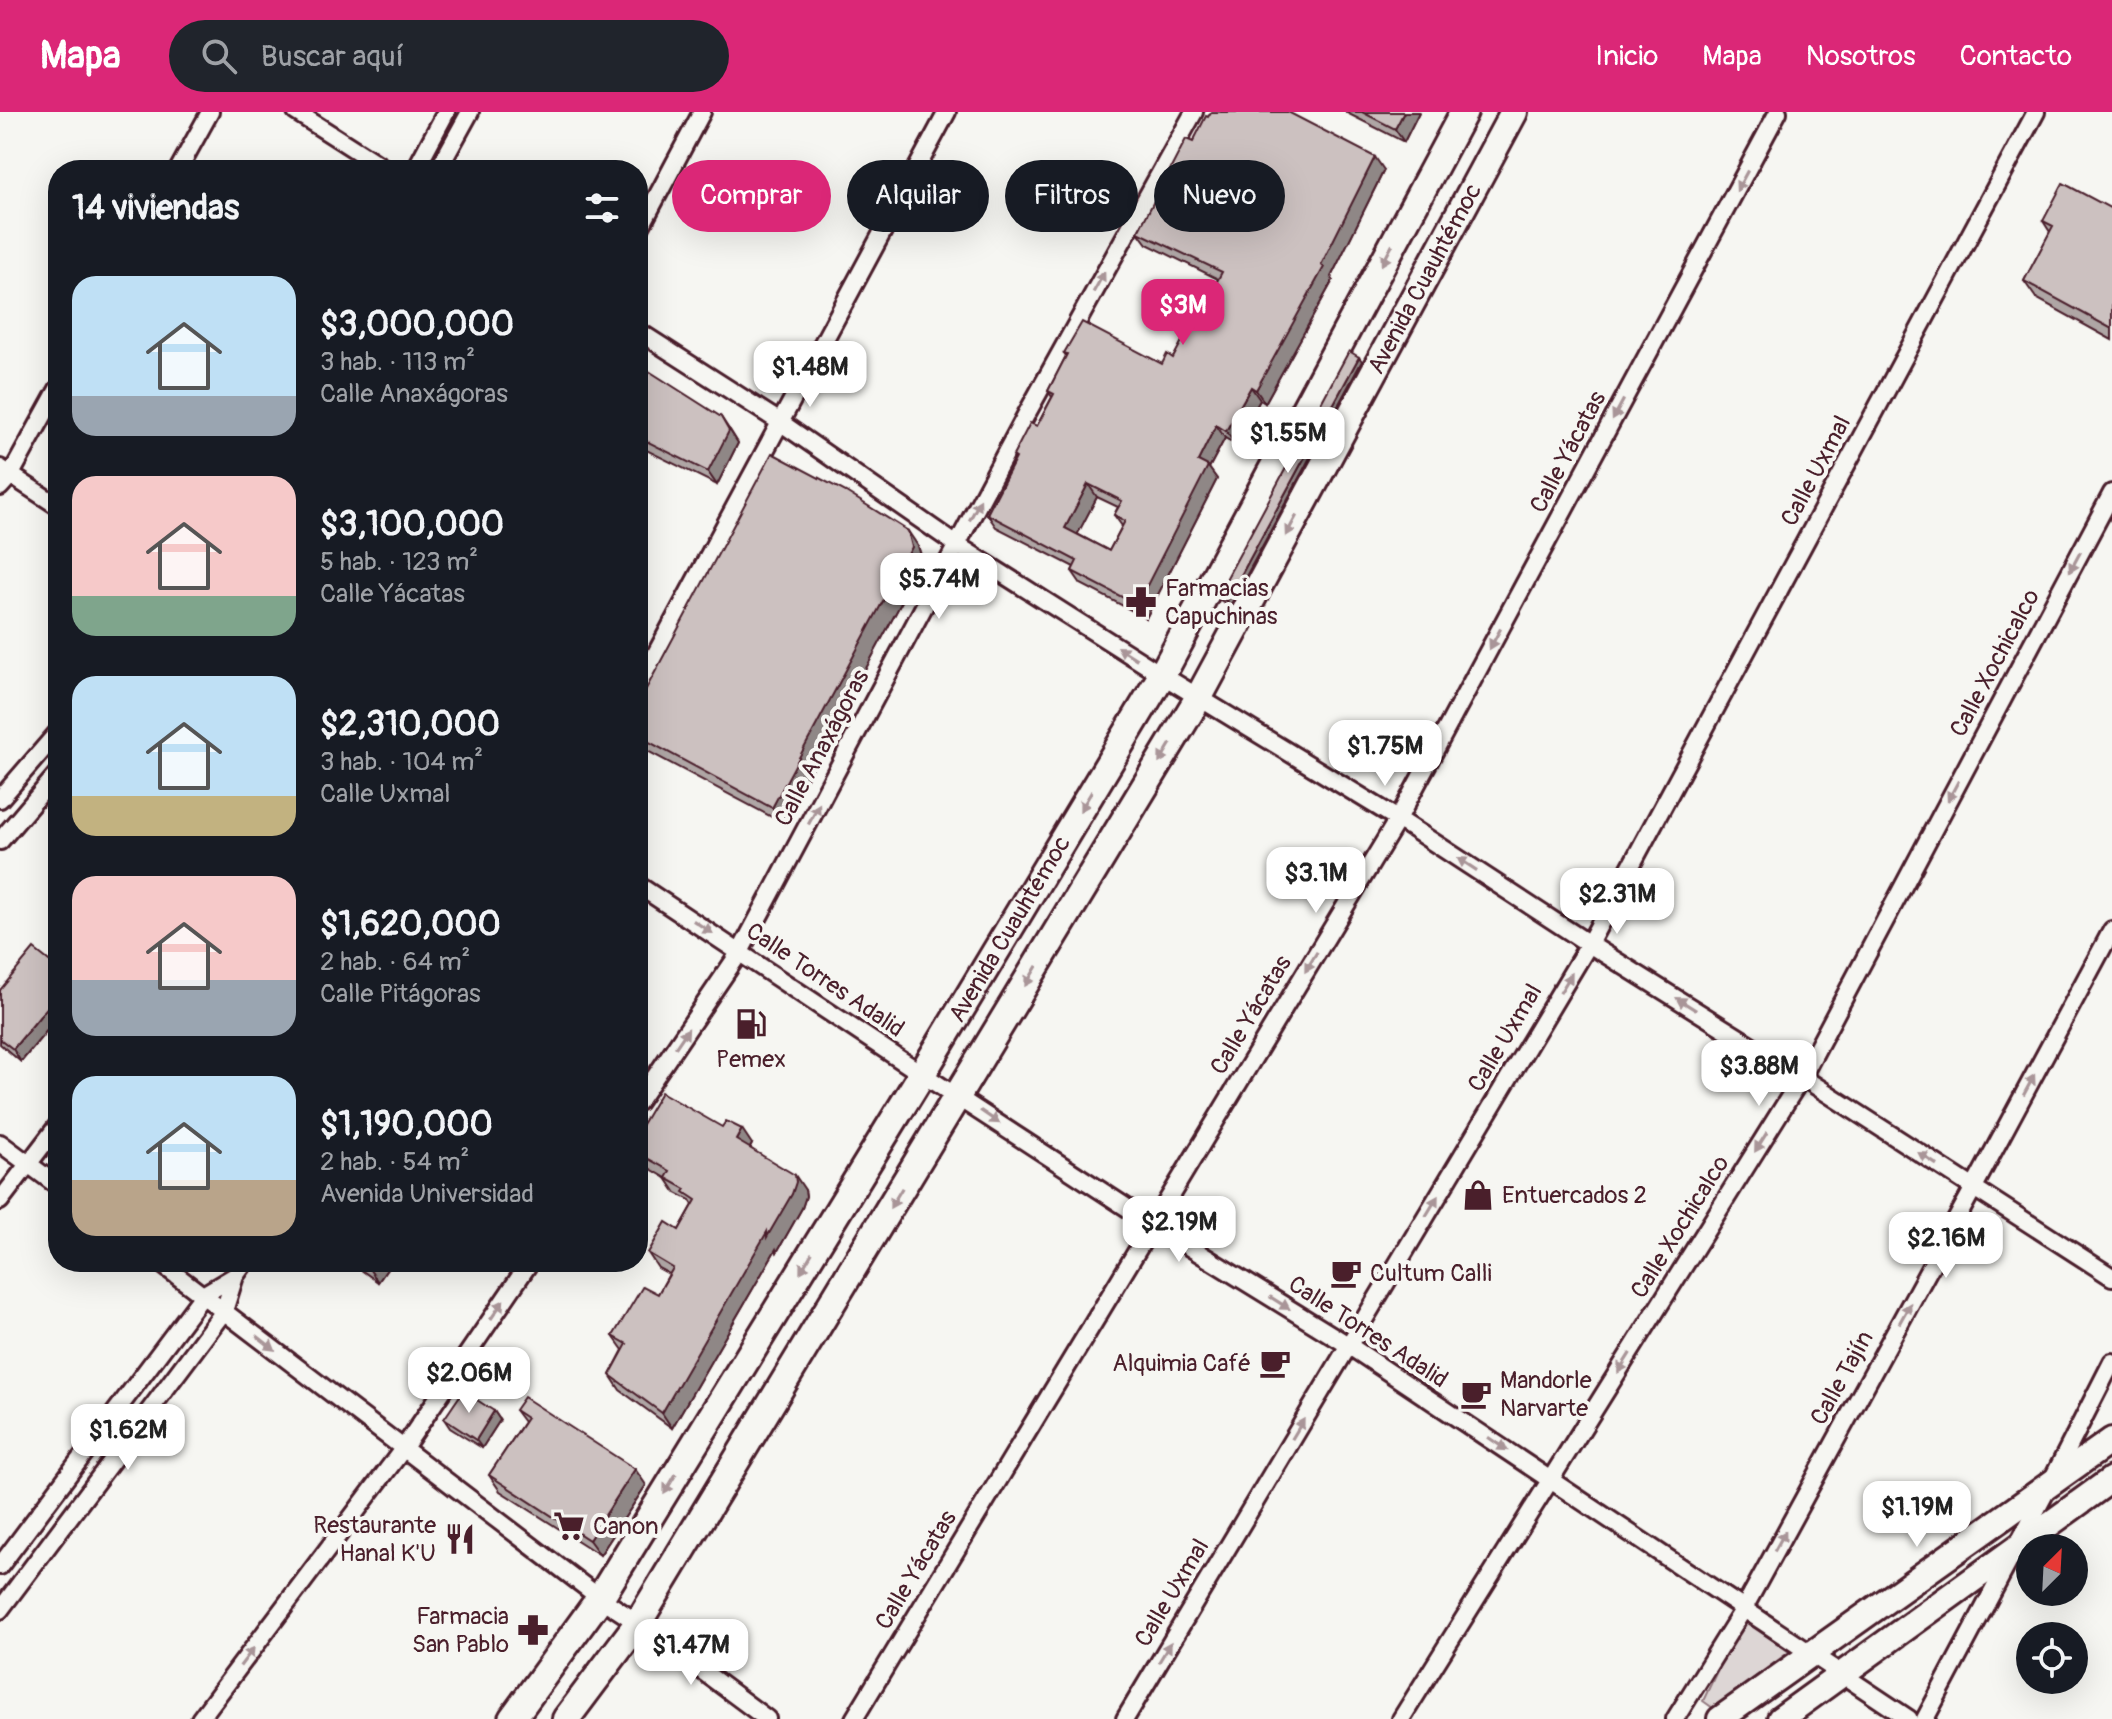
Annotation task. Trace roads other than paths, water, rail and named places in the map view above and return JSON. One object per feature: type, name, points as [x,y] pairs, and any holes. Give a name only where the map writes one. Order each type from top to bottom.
[{"type":"main road","name":"Avenida Cuauhtémoc","points":[[512,1719],[600,1598],[922,1074],[1162,675],[1464,112]]},
{"type":"main road","name":"Avenida Cuauhtémoc","points":[[566,1719],[638,1623],[1199,697],[1514,112]]},
{"type":"main road","points":[[1720,1719],[2112,1440]]},
{"type":"main road","points":[[1780,1719],[2112,1479]]},
{"type":"street","points":[[184,160],[210,112]]},
{"type":"street","points":[[296,112],[371,160]]},
{"type":"street","points":[[420,160],[446,112]]},
{"type":"street","points":[[444,160],[470,112]]},
{"type":"street","points":[[648,213],[702,112]]},
{"type":"street","points":[[648,668],[947,112]]},
{"type":"street","name":"Calle Anaxágoras","points":[[648,1087],[740,952],[1026,415],[1194,112]]},
{"type":"street","name":"Calle Yácatas","points":[[854,1719],[1398,819],[1778,112]]},
{"type":"street","name":"Calle Uxmal","points":[[1125,1719],[1589,944],[2036,112]]},
{"type":"street","points":[[648,337],[780,422],[957,545],[1398,819],[2112,1277]]},
{"type":"street","points":[[48,405],[3,477],[48,501]]},
{"type":"street","name":"Calle Xochicalco","points":[[1401,1719],[1802,1077],[2112,493]]},
{"type":"street","points":[[24,813],[2,798],[48,744]]},
{"type":"street","points":[[0,841],[48,785]]},
{"type":"street","name":"Calle Torres Adalid","points":[[648,892],[1152,1224],[1348,1345],[1909,1719]]},
{"type":"street","name":"Calle Tajín","points":[[1675,1719],[1743,1610],[2112,930]]},
{"type":"street","points":[[0,1201],[48,1138]]},
{"type":"street","points":[[0,1143],[48,1179]]},
{"type":"street","points":[[172,1272],[600,1598],[767,1719]]},
{"type":"street","points":[[0,1566],[203,1295],[236,1272]]},
{"type":"street","points":[[0,1610],[224,1311],[239,1272]]},
{"type":"street","points":[[200,1719],[403,1449],[523,1272]]},
{"type":"street","points":[[1925,1719],[2112,1362]]},
{"type":"place","name":"Farmacias Capuchinas","points":[[1141,602]]},
{"type":"place","name":"Pemex","points":[[751,1024]]},
{"type":"place","name":"Entuercados 2","points":[[1478,1195]]},
{"type":"place","name":"Cultum Calli","points":[[1346,1273]]},
{"type":"place","name":"Alquimia Café","points":[[1275,1363]]},
{"type":"place","name":"Mandorle Narvarte","points":[[1476,1394]]},
{"type":"place","name":"Canon","points":[[569,1526]]},
{"type":"place","name":"Restaurante Hanal K'U","points":[[460,1539]]},
{"type":"place","name":"Farmacia San Pablo","points":[[533,1630]]}]
